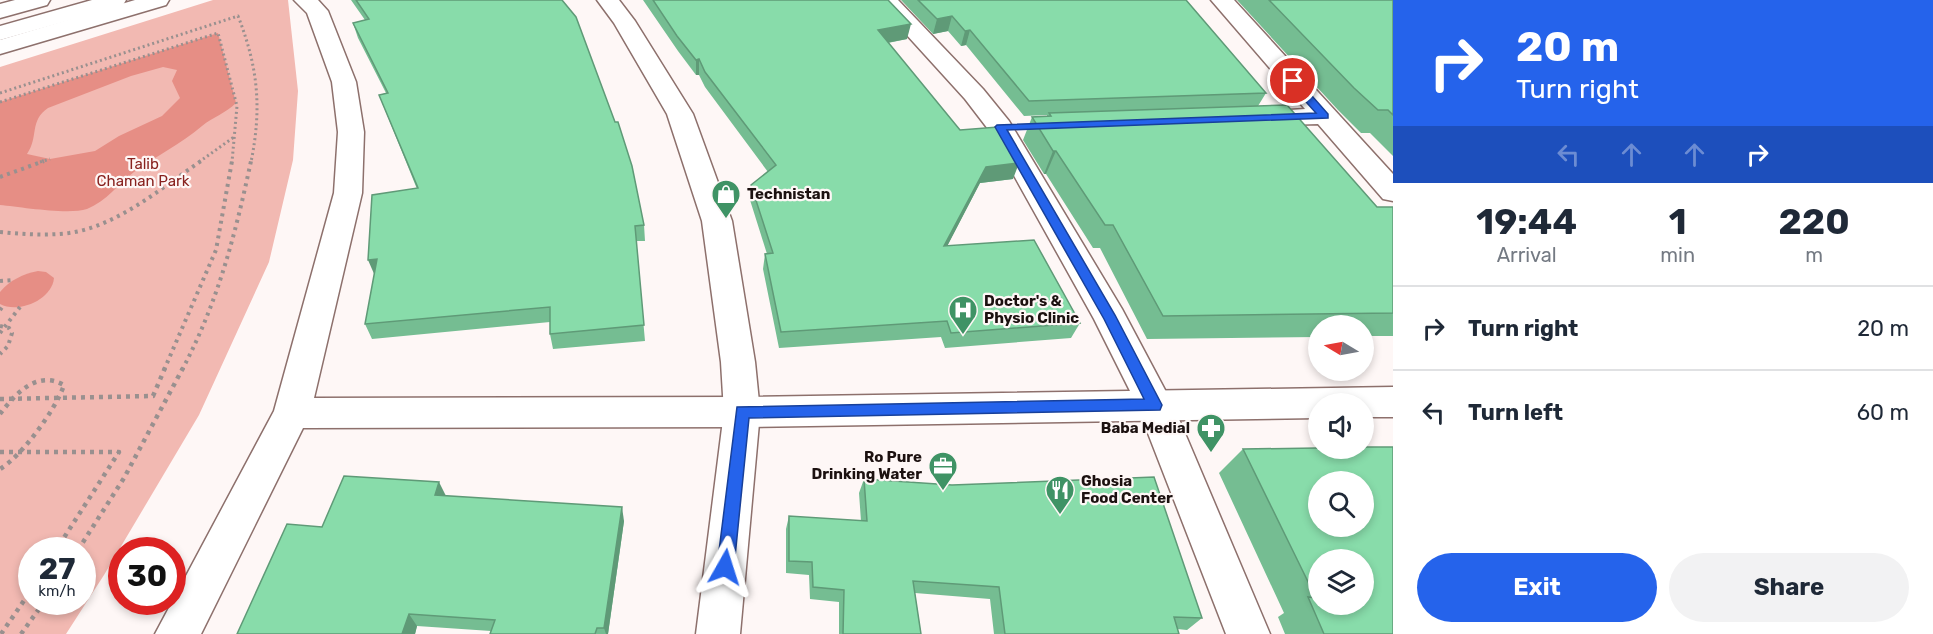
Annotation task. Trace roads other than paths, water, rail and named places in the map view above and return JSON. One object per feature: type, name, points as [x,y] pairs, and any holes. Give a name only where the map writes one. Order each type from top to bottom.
[{"type":"street","points":[[0,11],[39,0]]},
{"type":"street","points":[[0,21],[73,0]]},
{"type":"street","points":[[0,33],[115,0]]},
{"type":"street","points":[[0,47],[158,0]]},
{"type":"street","points":[[177,634],[292,414],[348,193],[351,132],[344,82],[316,12],[305,0]]},
{"type":"street","points":[[608,0],[624,21],[680,114],[717,221],[738,362],[742,412],[718,634]]},
{"type":"street","points":[[886,0],[974,94],[1012,127],[1155,405],[1248,634]]},
{"type":"street","points":[[1222,0],[1393,192]]},
{"type":"street","points":[[1228,119],[1324,116]]},
{"type":"street","points":[[292,414],[742,412],[1393,402]]},
{"type":"place","name":"Technistan","points":[[726,220]]},
{"type":"place","name":"Doctor's & Physio Clinic","points":[[963,336]]},
{"type":"place","name":"Baba Medial","points":[[1211,454]]},
{"type":"place","name":"Ro Pure Drinking Water","points":[[943,492]]},
{"type":"place","name":"Ghosia Food Center","points":[[1060,516]]},
{"type":"park label","name":"Talib Chaman Park","points":[[143,172]]}]
